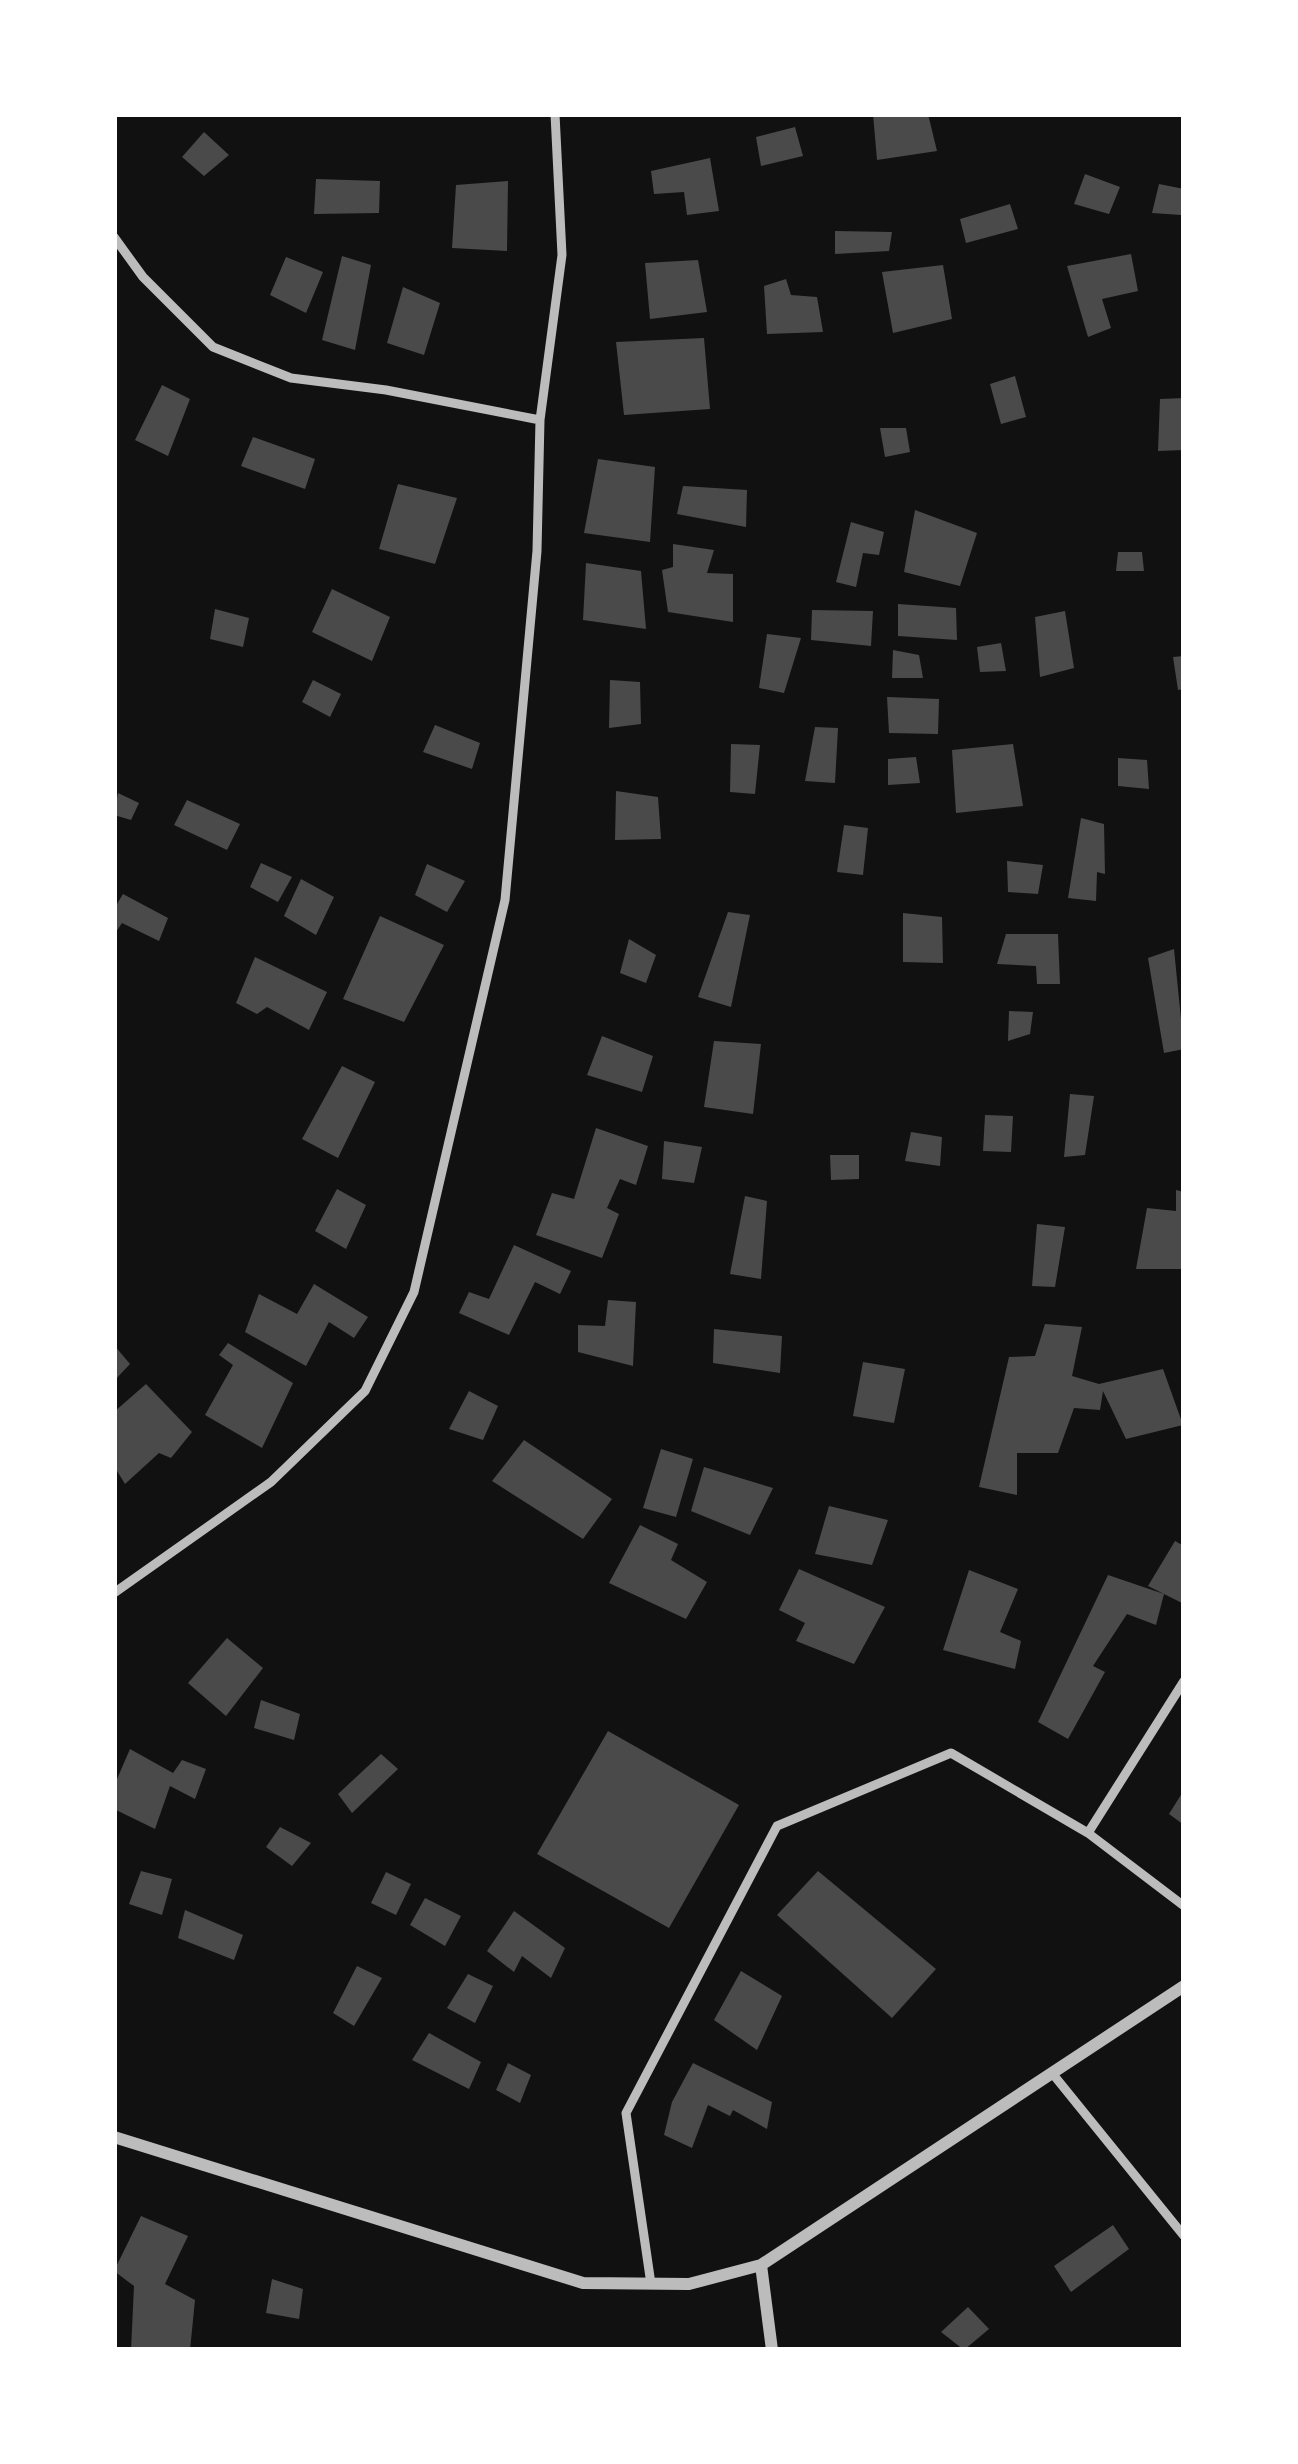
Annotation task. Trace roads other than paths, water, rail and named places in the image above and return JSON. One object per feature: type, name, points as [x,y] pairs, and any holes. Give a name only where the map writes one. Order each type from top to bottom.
[{"type":"street","points":[[114,2137],[583,2283],[689,2284],[760,2265],[1184,1986]]},
{"type":"street","points":[[760,2265],[772,2350]]},
{"type":"lane","points":[[114,1593],[271,1482],[365,1391],[414,1292],[505,901],[535,573],[540,420],[562,255],[555,114]]},
{"type":"lane","points":[[114,237],[143,278],[213,347],[291,378],[386,389],[540,420]]},
{"type":"lane","points":[[1088,1833],[1184,1681]]},
{"type":"lane","points":[[651,2284],[626,2113],[777,1826],[951,1753],[1088,1833],[1184,1906]]},
{"type":"lane","points":[[1052,2073],[1184,2236]]}]
